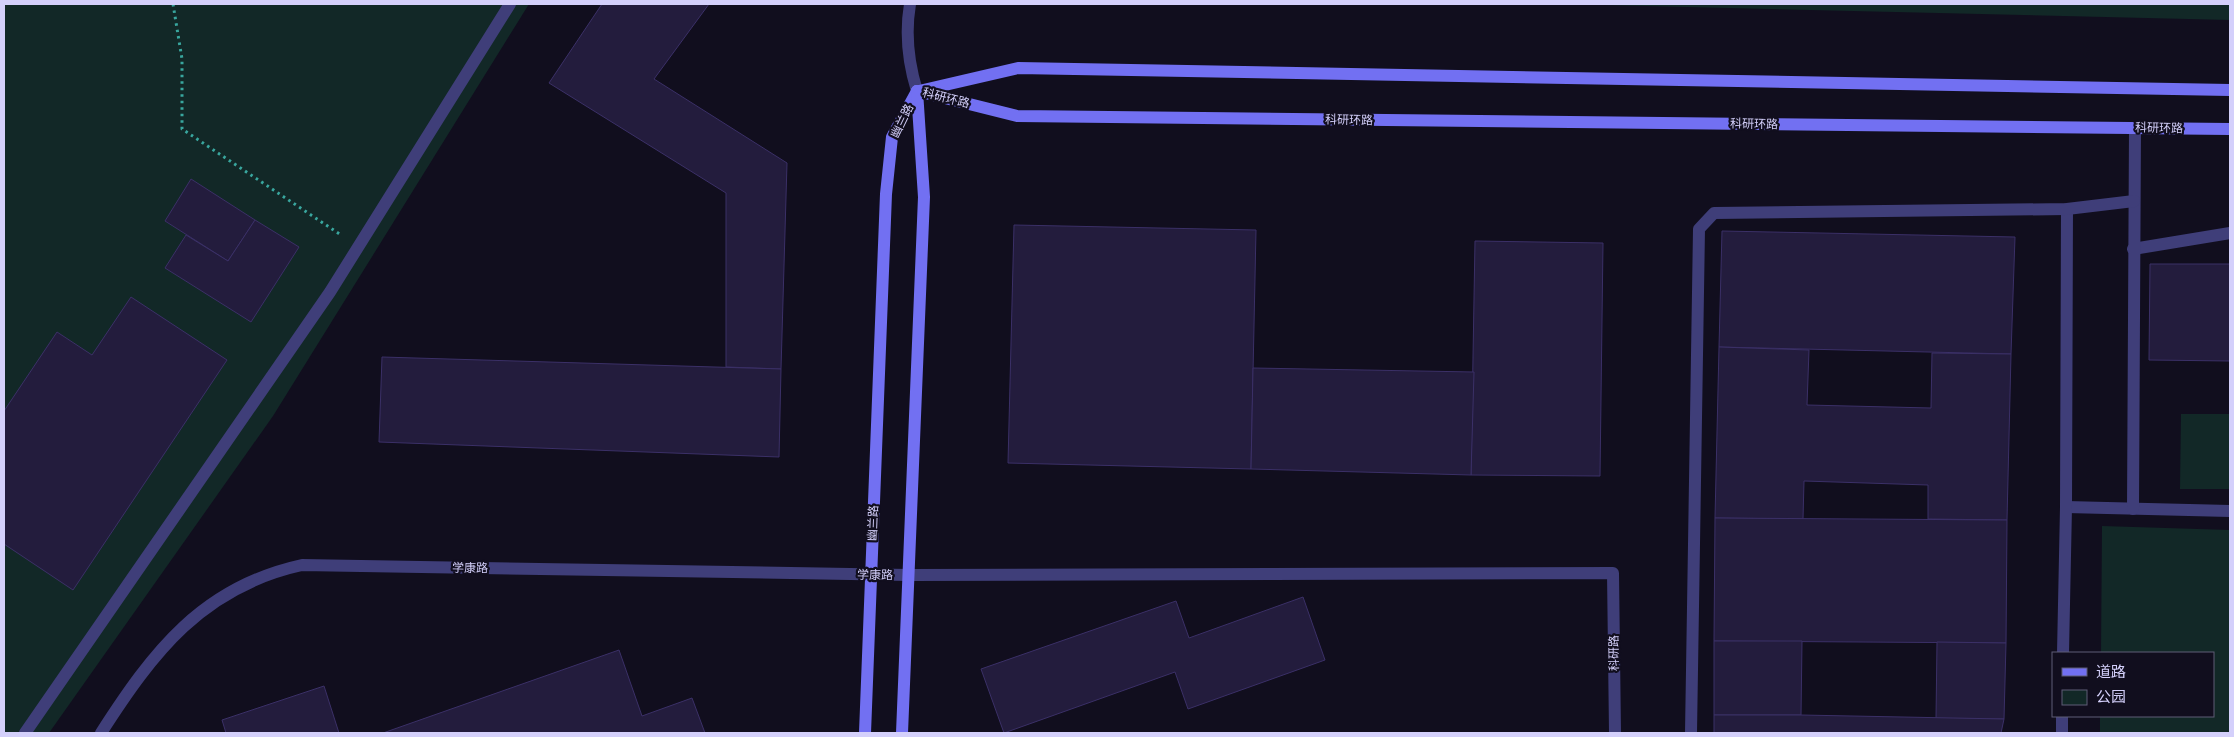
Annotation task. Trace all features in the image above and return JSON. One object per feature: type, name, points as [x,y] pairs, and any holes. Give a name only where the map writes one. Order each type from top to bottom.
[{"type":"street","points":[[25,733],[330,292],[510,4]]},
{"type":"street","points":[[910,4],[907,22],[907,47],[909,67],[916,91]]},
{"type":"street","name":"科研环路","points":[[916,91],[1018,68],[2230,90]]},
{"type":"street","name":"科研环路","points":[[916,91],[1017,116],[2230,129]]},
{"type":"street","name":"幽兰路","points":[[865,733],[886,194],[892,137],[916,91]]},
{"type":"street","name":"幽兰路","points":[[902,733],[924,197],[916,91]]},
{"type":"street","points":[[2133,509],[2135,128]]},
{"type":"street","points":[[1691,733],[1699,229],[1714,213],[2067,209],[2134,201]]},
{"type":"street","points":[[2063,652],[2066,507],[2067,209]]},
{"type":"street","points":[[2133,249],[2230,233]]},
{"type":"street","points":[[2066,507],[2230,511]]},
{"type":"street","name":"学康路","points":[[101,733],[131,688],[158,654],[186,624],[218,598],[247,582],[276,571],[302,565],[909,575],[1613,573]]},
{"type":"street","name":"科研路","points":[[1613,573],[1615,733]]},
{"type":"street","points":[[2062,717],[2062,733]]},
{"type":"path","points":[[173,4],[182,59],[182,129],[358,247]]},
{"type":"green space","points":[[4,4],[529,4],[273,416],[49,733],[4,733]]},
{"type":"green space","points":[[1562,4],[2230,4],[2230,20]]},
{"type":"green space","points":[[2181,414],[2230,414],[2230,489],[2180,489]]},
{"type":"green space","points":[[2102,526],[2230,530],[2230,733],[2100,733],[2100,717],[2214,717],[2214,652],[2101,652]]},
{"type":"building","points":[[602,4],[709,4],[654,79],[787,163],[781,369],[726,367],[726,193],[549,83]]},
{"type":"building","points":[[191,179],[255,220],[228,261],[165,221]]},
{"type":"building","points":[[255,220],[299,247],[251,322],[165,268],[186,235],[228,261]]},
{"type":"building","points":[[1014,225],[1256,230],[1251,469],[1008,463]]},
{"type":"building","points":[[1722,231],[2015,237],[2011,354],[1719,347]]},
{"type":"building","points":[[1475,241],[1603,243],[1600,476],[1471,475]]},
{"type":"building","points":[[2150,264],[2230,264],[2230,361],[2149,360]]},
{"type":"building","points":[[131,297],[227,360],[73,590],[4,544],[4,411],[57,332],[92,355]]},
{"type":"building","points":[[1719,347],[1809,350],[1807,405],[1931,408],[1932,353],[2011,354],[2007,520],[1928,519],[1928,485],[1804,481],[1803,519],[1715,518]]},
{"type":"building","points":[[382,357],[781,369],[779,457],[379,442]]},
{"type":"building","points":[[1253,368],[1474,372],[1471,475],[1251,469]]},
{"type":"building","points":[[1715,518],[2007,520],[2006,643],[1714,641]]},
{"type":"building","points":[[1303,597],[1325,660],[1188,709],[1175,672],[1004,733],[981,669],[1176,601],[1189,638]]},
{"type":"building","points":[[1714,641],[1802,641],[1801,715],[1714,715]]},
{"type":"building","points":[[1937,642],[2006,643],[2004,719],[1936,719]]},
{"type":"building","points":[[619,650],[642,716],[692,698],[705,733],[383,733]]},
{"type":"building","points":[[324,686],[339,733],[226,733],[222,720]]},
{"type":"building","points":[[1714,715],[2004,719],[2001,733],[1714,733]]}]
